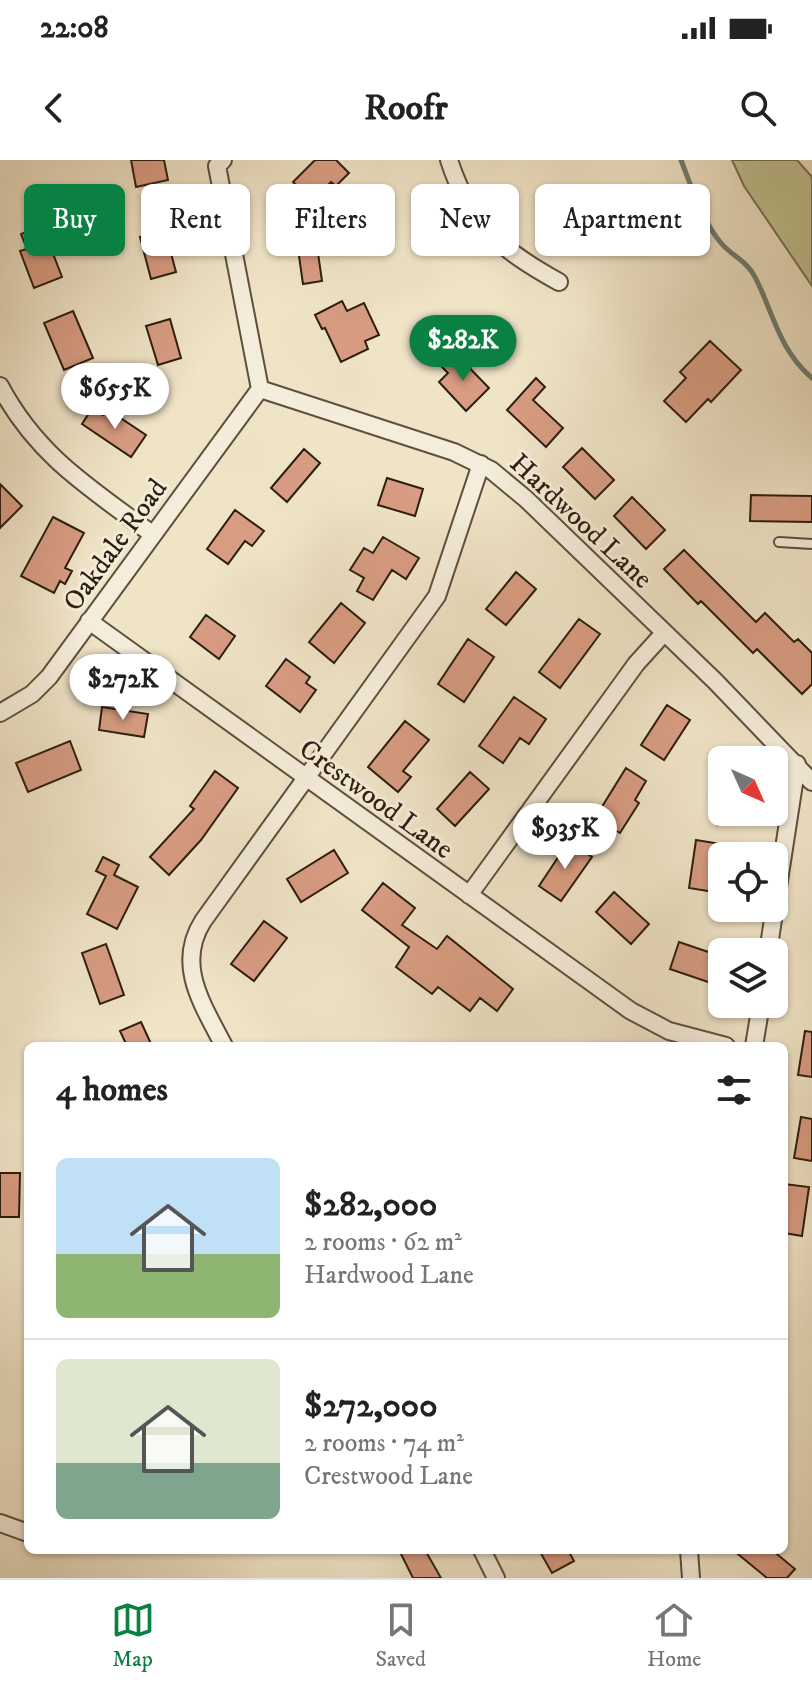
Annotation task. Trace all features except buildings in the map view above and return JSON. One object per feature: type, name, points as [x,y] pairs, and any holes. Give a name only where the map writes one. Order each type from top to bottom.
[{"type":"street","points":[[449,160],[458,188],[472,214],[490,234],[511,252],[559,282]]},
{"type":"street","points":[[219,162],[260,389]]},
{"type":"street","points":[[0,386],[21,421],[51,457],[152,534]]},
{"type":"street","name":"Hardwood Lane","points":[[260,389],[454,452],[481,464],[526,499],[812,782]]},
{"type":"street","name":"Oakdale Road","points":[[0,713],[32,694],[49,677],[260,389]]},
{"type":"street","points":[[222,1042],[192,978],[190,959],[194,938],[203,921],[437,596],[481,464]]},
{"type":"street","name":"Crestwood Lane","points":[[89,621],[641,1017],[669,1031],[711,1042]]},
{"type":"street","points":[[469,895],[636,664],[664,633]]},
{"type":"street","points":[[770,938],[797,764]]},
{"type":"street","points":[[755,1042],[759,1018]]},
{"type":"street","points":[[0,1523],[24,1532]]},
{"type":"street","points":[[484,1554],[496,1578]]},
{"type":"street","points":[[689,1554],[691,1578]]},
{"type":"lane","points":[[779,542],[812,544]]},
{"type":"green space","points":[[732,160],[797,160],[812,177],[812,286],[744,186]]},
{"type":"waterway","points":[[681,160],[708,224],[721,243],[752,271],[784,343],[812,378]]}]
